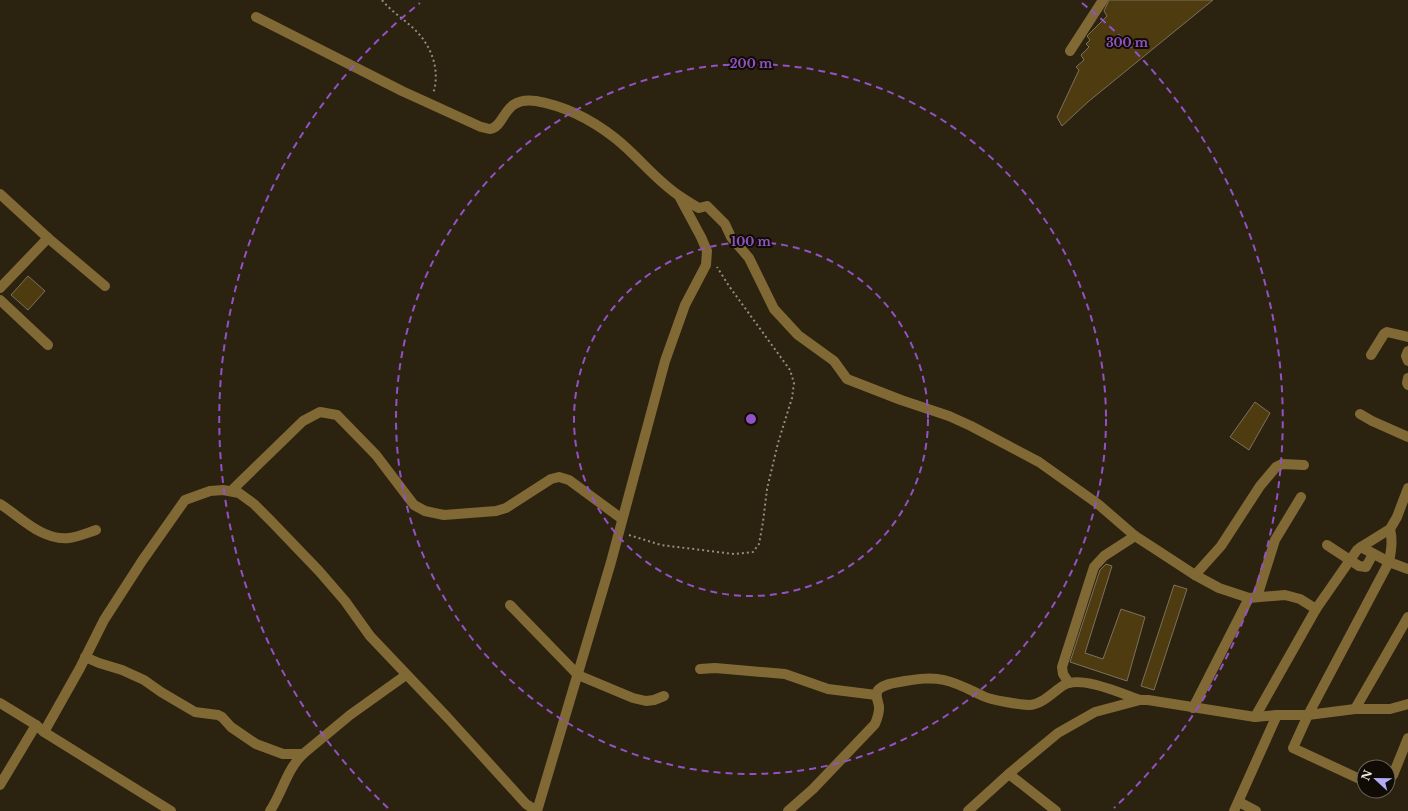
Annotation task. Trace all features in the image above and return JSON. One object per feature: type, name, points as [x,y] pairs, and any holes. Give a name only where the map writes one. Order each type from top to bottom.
[{"type":"street","points":[[1070,51],[1103,0]]},
{"type":"street","points":[[256,17],[351,66],[429,104],[481,127],[490,129],[496,126],[510,106],[517,102],[528,100],[562,107],[591,121],[611,135],[680,197],[699,208],[706,206],[725,224],[731,237],[748,258],[774,309],[798,335],[834,361],[847,379],[949,416],[1039,462],[1098,504],[1135,536],[1195,575],[1219,588],[1253,597],[1285,595],[1300,599],[1316,609]]},
{"type":"street","points":[[0,194],[48,238],[106,286]]},
{"type":"street","points":[[0,785],[40,728],[85,657],[104,620],[185,500],[210,491],[223,490],[239,493],[254,504],[286,536],[345,601],[370,636],[448,717],[526,804],[537,811],[619,532],[665,361],[686,305],[706,265],[707,251],[701,236],[680,197]]},
{"type":"street","points":[[0,288],[48,238]]},
{"type":"street","points":[[0,300],[48,345]]},
{"type":"street","points":[[1371,355],[1384,334],[1387,332],[1408,337]]},
{"type":"street","points":[[1408,351],[1406,356],[1408,361]]},
{"type":"street","points":[[1408,378],[1408,385]]},
{"type":"street","points":[[231,492],[302,421],[320,412],[337,414],[376,455],[414,505],[425,511],[444,515],[496,511],[506,508],[551,479],[559,477],[569,480],[622,520]]},
{"type":"street","points":[[1360,414],[1408,437]]},
{"type":"street","points":[[1195,575],[1221,546],[1260,486],[1276,467],[1282,464],[1304,465]]},
{"type":"street","points":[[1255,717],[1316,609],[1350,560],[1361,547],[1390,529],[1397,517],[1408,488]]},
{"type":"street","points":[[1193,708],[1253,597],[1275,540],[1301,497]]},
{"type":"street","points":[[0,504],[42,534],[61,539],[71,538],[96,530]]},
{"type":"street","points":[[1356,777],[1292,748],[1389,562],[1392,544],[1390,529]]},
{"type":"street","points":[[1069,683],[1063,674],[1062,667],[1094,567],[1104,556],[1135,536]]},
{"type":"street","points":[[1327,545],[1359,566],[1366,567],[1373,554]]},
{"type":"street","points":[[1361,547],[1389,562],[1408,569]]},
{"type":"street","points":[[510,605],[578,675],[633,698],[646,701],[664,696]]},
{"type":"street","points":[[1355,709],[1408,617]]},
{"type":"street","points":[[85,657],[98,663],[122,670],[144,680],[195,712],[222,717],[231,727],[256,744],[282,754],[303,754]]},
{"type":"street","points":[[700,669],[715,668],[785,674],[828,689],[876,695]]},
{"type":"street","points":[[270,811],[298,758],[350,716],[406,675]]},
{"type":"street","points":[[788,811],[813,789],[875,724],[880,708],[876,695],[879,689],[889,684],[924,678],[943,680],[961,685],[984,697],[1031,705],[1042,701],[1065,684],[1074,682],[1088,683],[1140,700],[1255,717],[1277,714],[1308,715],[1355,709],[1390,709],[1408,704]]},
{"type":"street","points":[[968,811],[1058,733],[1095,712],[1140,700]]},
{"type":"street","points":[[0,703],[168,810]]},
{"type":"street","points":[[1256,811],[1236,807],[1277,714]]},
{"type":"street","points":[[1396,767],[1408,738]]},
{"type":"street","points":[[1009,774],[1056,811]]},
{"type":"path","points":[[382,0],[388,7],[414,28],[426,43],[435,62],[436,83],[429,104]]},
{"type":"path","points":[[619,532],[661,545],[734,554],[753,552],[759,544],[767,489],[778,442],[792,398],[794,383],[790,370],[729,286],[707,251]]},
{"type":"building","points":[[1109,0],[1213,0],[1089,101],[1062,126],[1057,117],[1079,70],[1076,67],[1084,60],[1081,55],[1089,47],[1086,44],[1090,40],[1087,36],[1107,16],[1104,11]]},
{"type":"building","points":[[28,276],[45,291],[28,310],[11,295]]},
{"type":"building","points":[[1255,402],[1270,413],[1249,450],[1230,437]]},
{"type":"building","points":[[1106,564],[1112,566],[1085,653],[1103,659],[1121,609],[1145,617],[1127,681],[1070,662],[1100,570]]},
{"type":"building","points":[[1174,585],[1187,589],[1154,690],[1141,686]]}]
